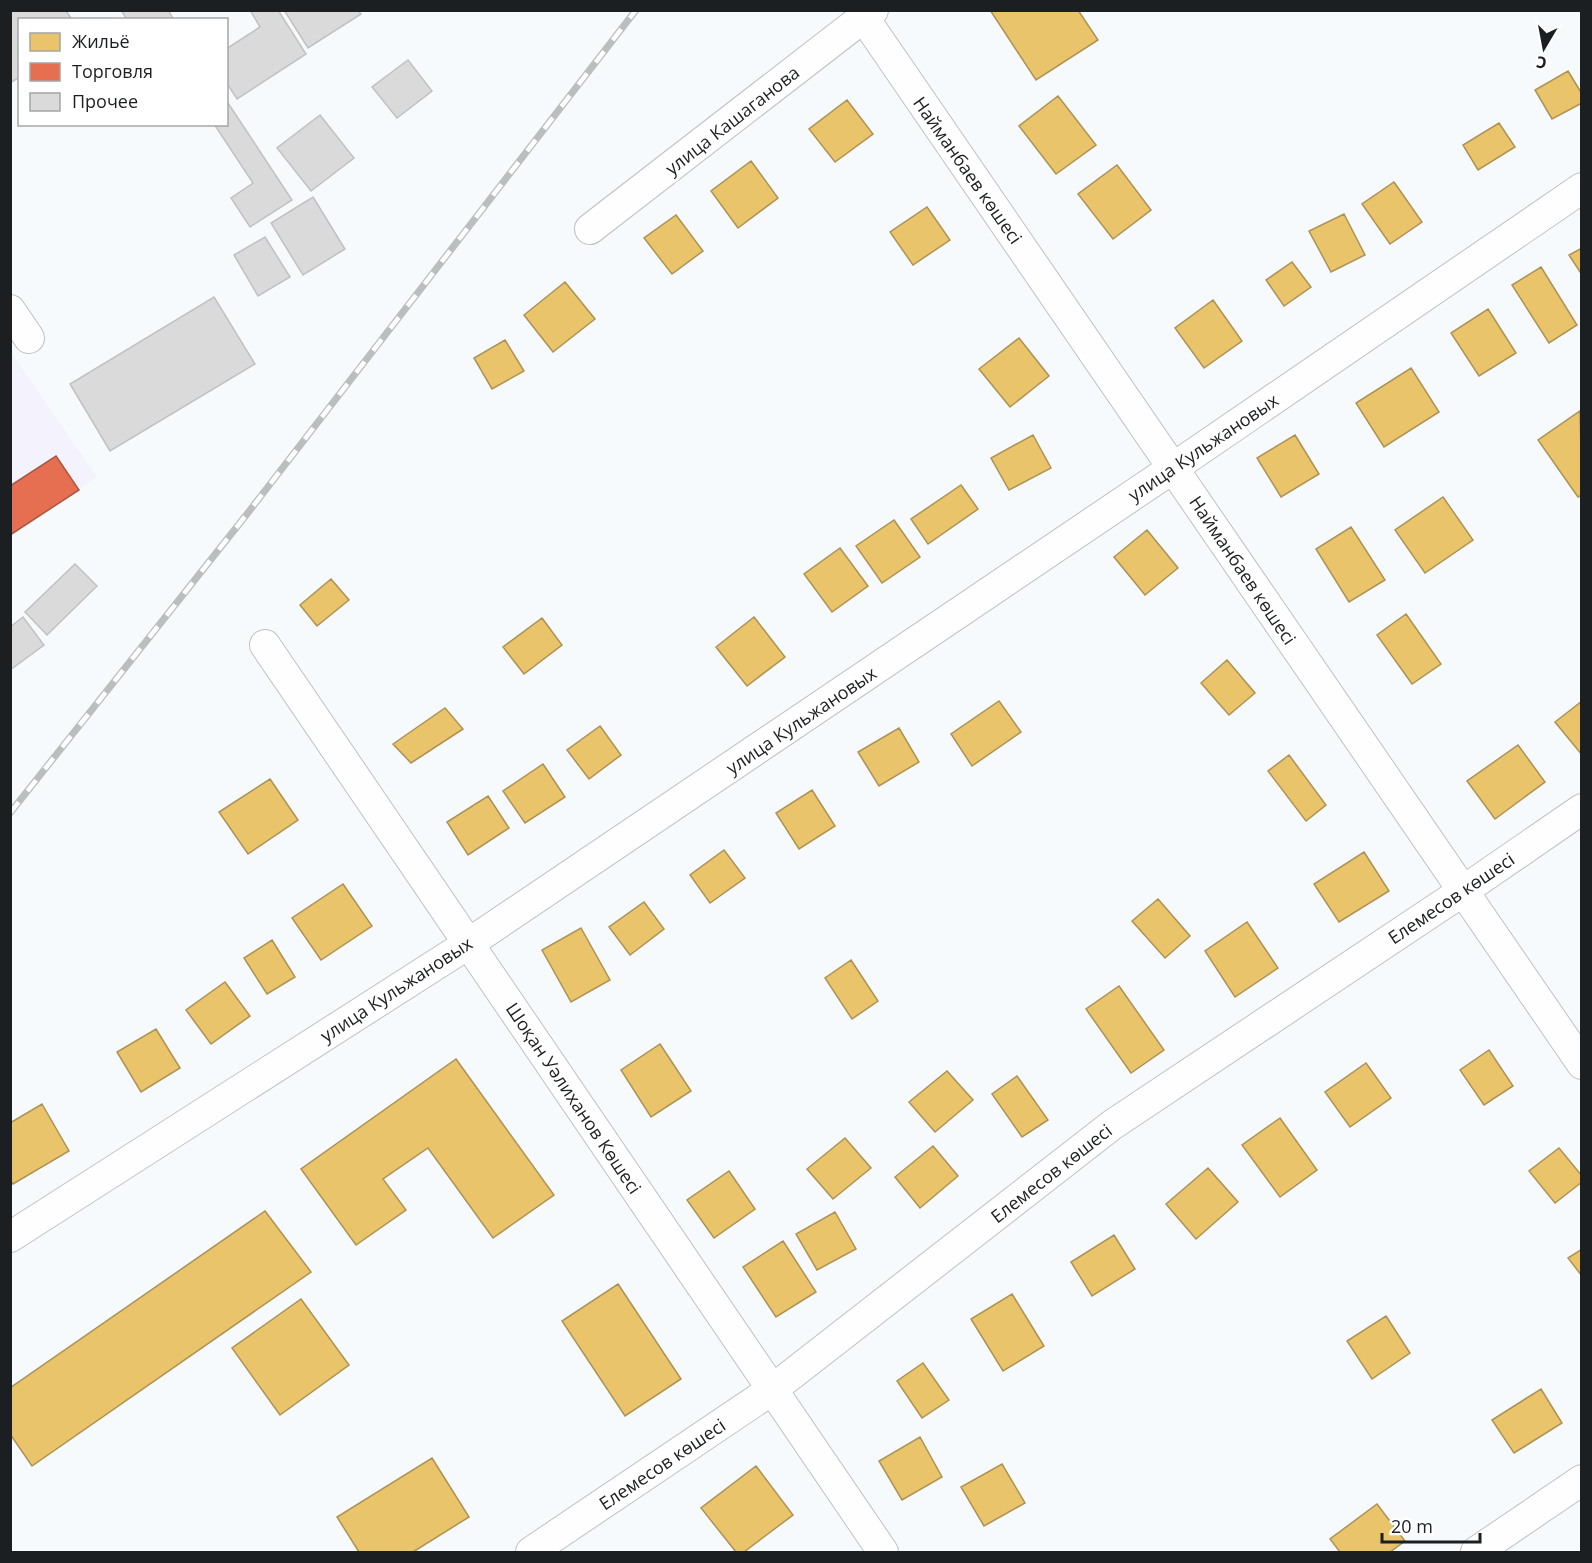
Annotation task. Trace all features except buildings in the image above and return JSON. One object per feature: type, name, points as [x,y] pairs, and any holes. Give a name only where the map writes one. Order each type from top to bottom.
[{"type":"street","name":"улица Кашаганова","points":[[590,229],[869,14]]},
{"type":"street","name":"Найманбаев көшесі","points":[[869,14],[1173,468],[1581,1064]]},
{"type":"street","name":"улица Кульжановых","points":[[10,1237],[468,944],[1173,468],[1581,188]]},
{"type":"street","points":[[10,310],[29,338]]},
{"type":"street","name":"Шоқан Уәлиханов Көшесі","points":[[264,645],[883,1552]]},
{"type":"street","name":"Елемесов көшесі","points":[[531,1552],[773,1389],[1112,1125],[1463,891],[1581,809]]},
{"type":"street","points":[[1476,1552],[1581,1480]]},
{"type":"shaded area","points":[[10,351],[97,477],[11,536],[10,536]]},
{"type":"railway","points":[[10,813],[247,514],[636,10]]}]
